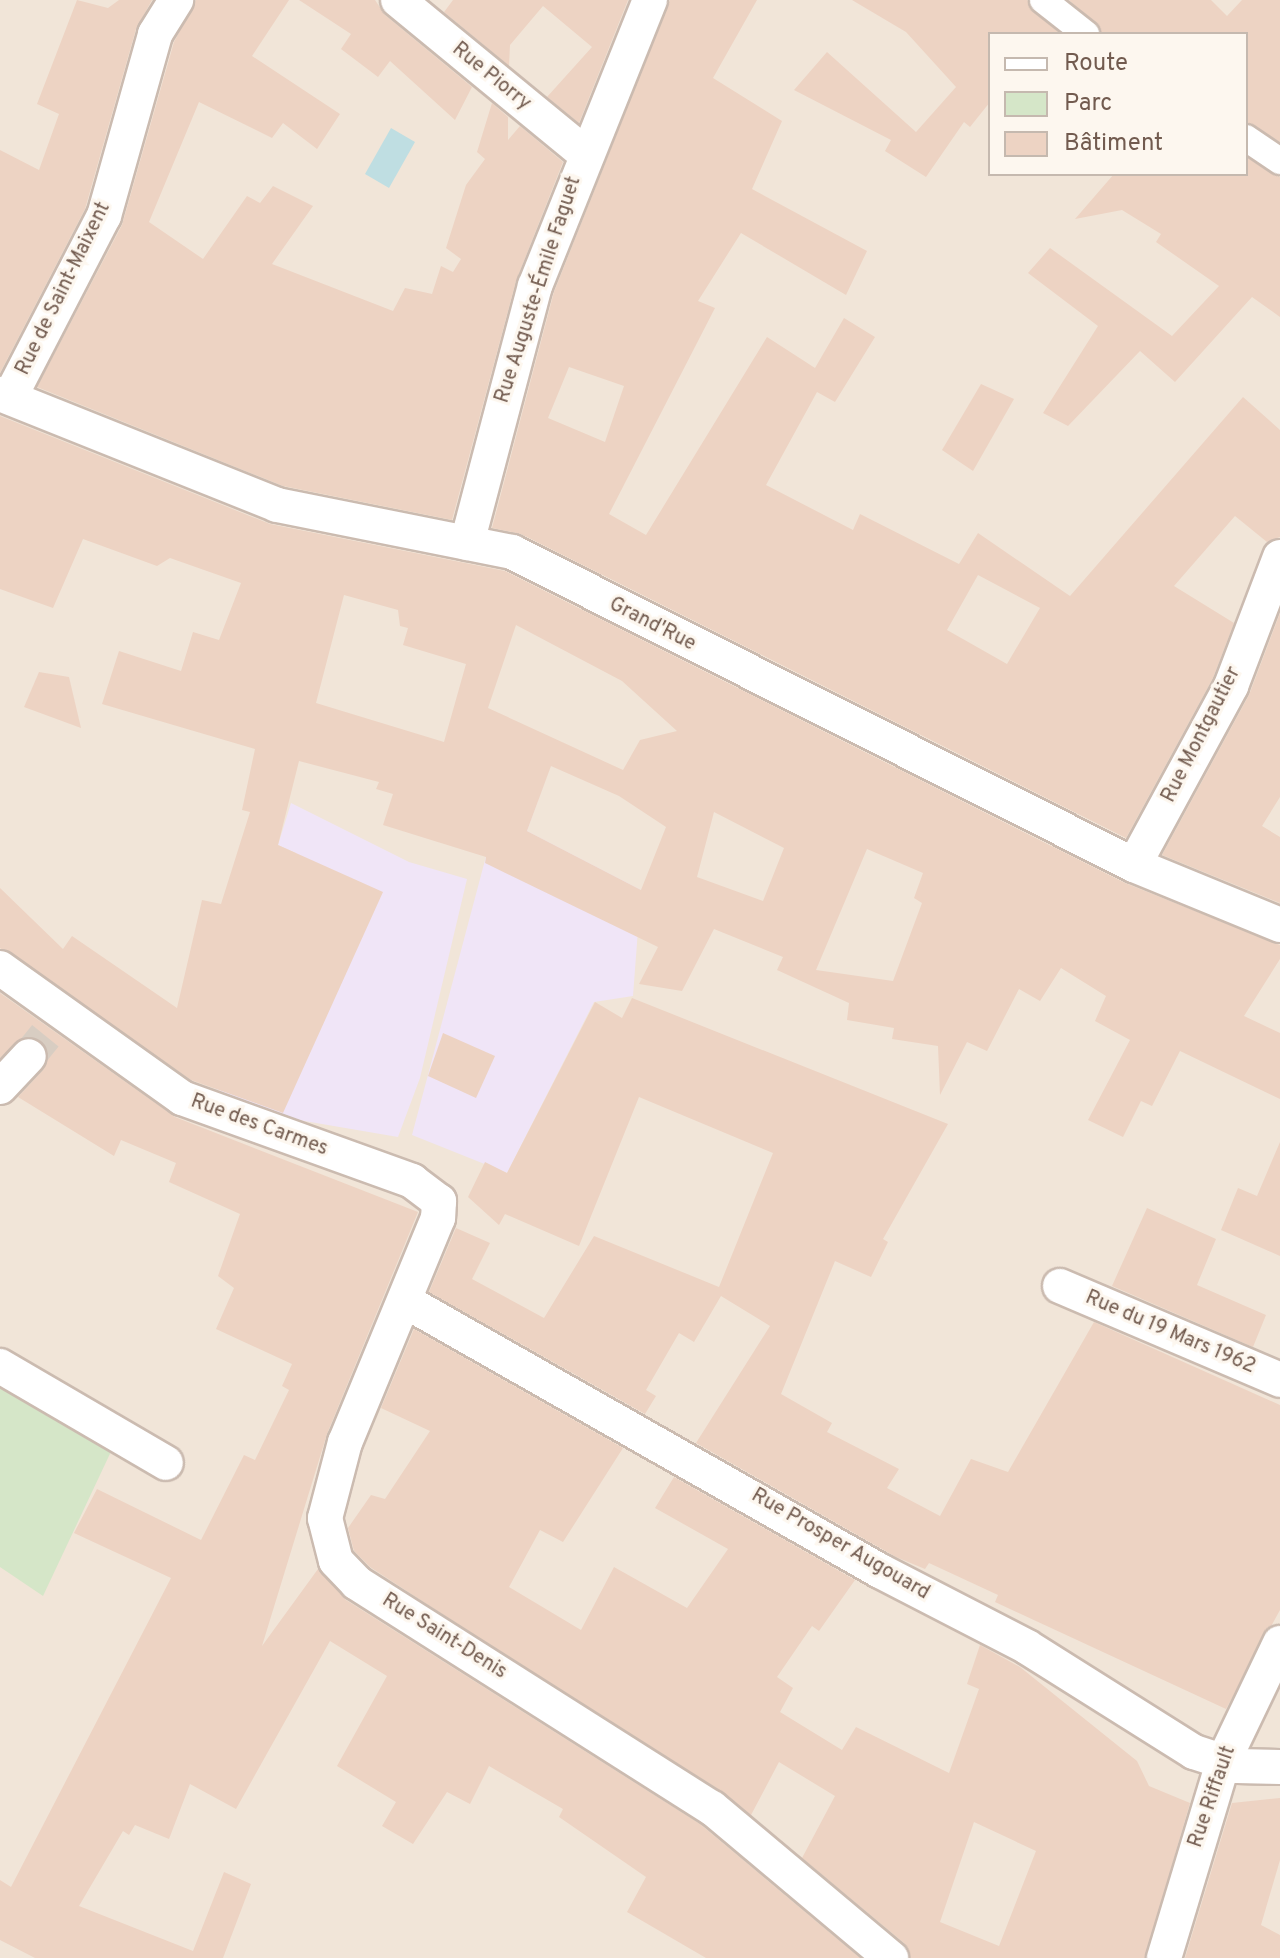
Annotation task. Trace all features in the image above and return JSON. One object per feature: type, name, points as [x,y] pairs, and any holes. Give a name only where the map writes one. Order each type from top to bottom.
[{"type":"street","name":"Rue de Saint-Maixent","points":[[5,396],[104,216],[155,34],[176,0]]},
{"type":"street","name":"Rue Piorry","points":[[398,0],[584,153]]},
{"type":"street","name":"Rue Auguste-Émile Faguet","points":[[467,543],[535,286],[584,153],[650,0]]},
{"type":"street","points":[[1043,0],[1083,32]]},
{"type":"street","points":[[1248,139],[1280,161]]},
{"type":"street","name":"Grand'Rue","points":[[5,396],[277,505],[512,552],[1134,865],[1280,925]]},
{"type":"street","name":"Rue Montgautier","points":[[1134,865],[1231,686],[1280,557]]},
{"type":"street","name":"Rue des Carmes","points":[[0,968],[182,1098],[412,1181]]},
{"type":"street","points":[[0,1087],[29,1056]]},
{"type":"street","name":"Rue Saint-Denis","points":[[412,1181],[439,1201],[405,1301],[345,1442],[325,1518],[336,1561],[357,1583],[712,1808],[891,1958]]},
{"type":"street","name":"Rue du 19 Mars 1962","points":[[1060,1286],[1280,1380]]},
{"type":"street","name":"Rue Prosper Augouard","points":[[405,1301],[880,1571],[1027,1647],[1194,1752],[1223,1762],[1280,1767]]},
{"type":"street","points":[[0,1366],[166,1463]]},
{"type":"street","name":"Rue Riffault","points":[[1164,1958],[1223,1762],[1280,1643]]},
{"type":"shaded area","points":[[0,0],[1280,0],[1280,1958],[0,1958]]},
{"type":"shaded area","points":[[550,767],[527,831],[641,890],[633,996],[594,1002],[507,1173],[412,1135],[497,815]]},
{"type":"shaded area","points":[[291,803],[409,862],[467,879],[420,1078],[398,1137],[281,1117],[214,1088],[296,853],[278,845]]},
{"type":"green space","points":[[0,1378],[116,1441],[43,1596],[0,1567]]},
{"type":"water","points":[[391,128],[415,142],[389,188],[365,174]]},
{"type":"building","points":[[77,0],[108,8],[119,0],[152,0],[136,29],[85,209],[0,373],[0,150],[39,170],[59,114],[37,104]]},
{"type":"building","points":[[196,0],[289,0],[252,56],[340,114],[317,149],[283,123],[272,138],[199,102],[149,222],[203,259],[247,196],[260,203],[273,186],[313,206],[272,264],[393,311],[405,288],[432,294],[441,266],[453,272],[461,259],[446,248],[466,185],[485,159],[477,152],[492,103],[508,117],[508,140],[520,126],[563,162],[516,281],[452,520],[283,486],[37,387],[122,225],[174,42]]},
{"type":"building","points":[[299,0],[375,0],[385,15],[472,87],[455,120],[390,61],[378,77],[341,49],[351,34]]},
{"type":"building","points":[[453,0],[628,0],[579,123],[547,97],[592,47],[543,6],[510,45],[509,66],[444,12]]},
{"type":"building","points":[[670,0],[757,0],[713,78],[782,121],[752,189],[867,251],[846,295],[741,233],[698,301],[715,308],[609,514],[646,535],[767,337],[815,368],[844,318],[875,337],[835,402],[817,392],[766,485],[853,530],[860,514],[959,564],[978,533],[1070,596],[1243,397],[1280,430],[1280,537],[1267,542],[1235,516],[1174,586],[1234,623],[1213,678],[1126,838],[521,534],[492,528],[554,292]],"holes":[[[569,367],[624,386],[605,442],[548,418]],[[978,575],[1040,608],[1007,664],[947,630]]]},
{"type":"building","points":[[852,0],[1027,0],[1058,32],[988,32],[988,104],[970,127],[964,122],[926,177],[885,151],[891,140],[794,90],[827,52],[916,132],[956,87],[906,32]]},
{"type":"building","points":[[1069,0],[1211,0],[1227,16],[1242,0],[1280,0],[1280,142],[1248,123],[1248,32],[1100,32]]},
{"type":"building","points":[[1248,158],[1280,177],[1280,317],[1252,297],[1175,382],[1140,351],[1068,426],[1043,413],[1098,326],[1028,273],[1050,248],[1172,336],[1219,286],[1156,242],[1161,234],[1122,210],[1075,219],[1112,176],[1248,176]]},
{"type":"building","points":[[981,384],[1014,399],[973,471],[942,450]]},
{"type":"building","points":[[0,416],[270,524],[505,571],[1125,883],[1280,945],[1280,959],[1244,1016],[1280,1033],[1280,1099],[1180,1051],[1152,1106],[1141,1101],[1123,1137],[1088,1120],[1130,1040],[1095,1021],[1106,996],[1061,968],[1040,1001],[1019,989],[987,1051],[967,1042],[940,1095],[938,1046],[892,1039],[894,1028],[847,1020],[849,1003],[777,970],[783,957],[714,929],[682,991],[639,984],[658,947],[485,863],[486,857],[383,825],[393,794],[376,789],[379,782],[299,761],[278,845],[383,892],[283,1113],[191,1080],[0,948],[0,888],[63,949],[72,936],[177,1008],[202,900],[221,904],[250,812],[242,810],[255,749],[102,704],[119,651],[181,671],[193,632],[219,640],[241,583],[170,558],[157,566],[83,539],[53,608],[0,589]],"holes":[[[344,595],[398,610],[400,626],[408,628],[403,645],[466,664],[444,742],[316,703]],[[516,625],[622,681],[677,731],[640,740],[623,770],[488,708]],[[551,766],[619,796],[666,827],[641,890],[527,831]],[[714,812],[784,848],[763,901],[697,877]],[[867,849],[923,873],[914,898],[922,903],[893,981],[816,970]]]},
{"type":"building","points":[[1280,613],[1280,797],[1262,826],[1280,837],[1280,903],[1162,855],[1249,695]]},
{"type":"building","points":[[39,672],[69,677],[81,728],[24,707]]},
{"type":"building","points":[[0,993],[175,1117],[418,1212],[327,1434],[262,1646],[318,1569],[346,1600],[700,1824],[860,1958],[706,1958],[627,1912],[646,1877],[559,1817],[563,1809],[489,1766],[470,1804],[447,1792],[413,1844],[382,1826],[396,1802],[337,1766],[387,1676],[330,1641],[236,1809],[190,1784],[169,1839],[135,1825],[129,1835],[123,1831],[79,1906],[193,1951],[224,1872],[251,1884],[223,1958],[35,1958],[0,1940],[0,1880],[11,1887],[171,1578],[74,1533],[97,1489],[201,1540],[244,1455],[255,1460],[289,1390],[282,1386],[292,1364],[216,1329],[234,1288],[218,1276],[240,1214],[169,1182],[176,1163],[121,1140],[114,1156],[18,1097],[44,1069],[48,1051],[42,1041],[24,1037],[0,1058]]},
{"type":"building","points":[[632,998],[948,1124],[883,1239],[888,1242],[871,1277],[835,1261],[781,1394],[832,1423],[827,1432],[899,1469],[887,1488],[940,1516],[971,1459],[1008,1472],[1094,1322],[1280,1405],[1280,1610],[1226,1709],[995,1602],[998,1595],[929,1563],[925,1569],[896,1557],[696,1443],[770,1326],[721,1296],[694,1342],[679,1333],[646,1390],[656,1396],[645,1414],[429,1292],[456,1228],[490,1243],[472,1279],[544,1318],[594,1236],[719,1287],[773,1153],[639,1097],[579,1246],[505,1214],[499,1225],[468,1197],[485,1162],[507,1173],[595,1002],[622,1018]]},
{"type":"building","points":[[443,1033],[495,1056],[476,1098],[428,1076]]},
{"type":"building","points":[[1280,1142],[1280,1256],[1221,1230],[1238,1188],[1257,1196]]},
{"type":"building","points":[[1147,1208],[1216,1239],[1197,1285],[1266,1315],[1253,1347],[1112,1286]]},
{"type":"building","points":[[414,1329],[623,1448],[563,1542],[540,1530],[509,1587],[581,1630],[614,1567],[687,1608],[728,1549],[655,1508],[674,1477],[855,1580],[819,1631],[812,1626],[777,1677],[793,1688],[780,1712],[842,1750],[856,1727],[949,1773],[979,1689],[967,1684],[980,1645],[1020,1667],[1137,1761],[1149,1786],[1190,1803],[1145,1958],[910,1958],[904,1943],[802,1858],[835,1796],[779,1762],[751,1815],[370,1567],[354,1551],[348,1528],[371,1495],[385,1499],[430,1431],[381,1408]],"holes":[[[974,1822],[1036,1851],[999,1946],[940,1922]]]},
{"type":"building","points":[[1280,1798],[1280,1860],[1261,1925],[1280,1935],[1280,1958],[1185,1958],[1232,1803]]},
{"type":"tunnel","points":[[29,1056],[45,1036]]}]
